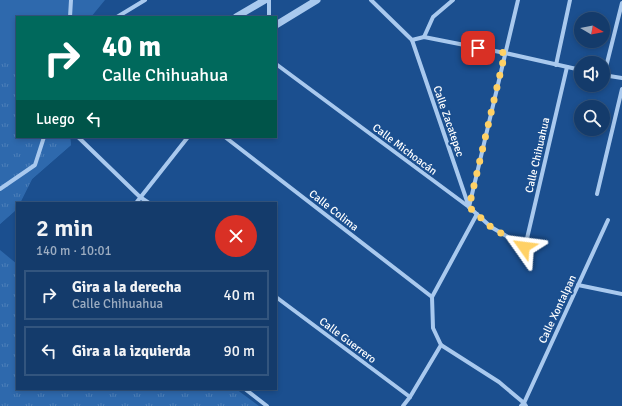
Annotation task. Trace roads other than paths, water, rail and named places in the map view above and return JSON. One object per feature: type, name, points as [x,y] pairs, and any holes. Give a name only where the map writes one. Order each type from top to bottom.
[{"type":"street","points":[[70,16],[72,0]]},
{"type":"street","points":[[119,16],[145,0]]},
{"type":"street","points":[[238,16],[265,0]]},
{"type":"street","points":[[269,0],[269,16]]},
{"type":"street","points":[[277,24],[317,0]]},
{"type":"street","points":[[371,0],[412,40],[424,37],[574,68]]},
{"type":"street","points":[[424,37],[433,17],[453,0]]},
{"type":"street","points":[[469,207],[518,0]]},
{"type":"street","points":[[556,65],[570,0]]},
{"type":"street","points":[[608,56],[622,3]]},
{"type":"street","name":"Calle Zacatepec","points":[[412,40],[469,207]]},
{"type":"street","name":"Calle Michoacán","points":[[277,65],[469,207],[491,227],[524,247]]},
{"type":"street","name":"Calle Chihuahua","points":[[524,247],[567,67]]},
{"type":"street","points":[[610,76],[622,78]]},
{"type":"street","points":[[597,194],[622,89]]},
{"type":"street","points":[[0,189],[35,165],[44,138]]},
{"type":"street","points":[[79,138],[140,197],[148,202]]},
{"type":"street","points":[[137,202],[187,138]]},
{"type":"street","name":"Calle Colima","points":[[226,138],[432,297]]},
{"type":"street","points":[[477,214],[432,297],[433,328],[441,345],[499,382],[523,405]]},
{"type":"street","name":"Calle Xontalpan","points":[[523,405],[608,220]]},
{"type":"street","points":[[578,285],[622,294]]},
{"type":"street","name":"Calle Guerrero","points":[[277,298],[410,397]]},
{"type":"street","points":[[403,406],[441,345]]},
{"type":"street","points":[[246,390],[267,406]]}]
